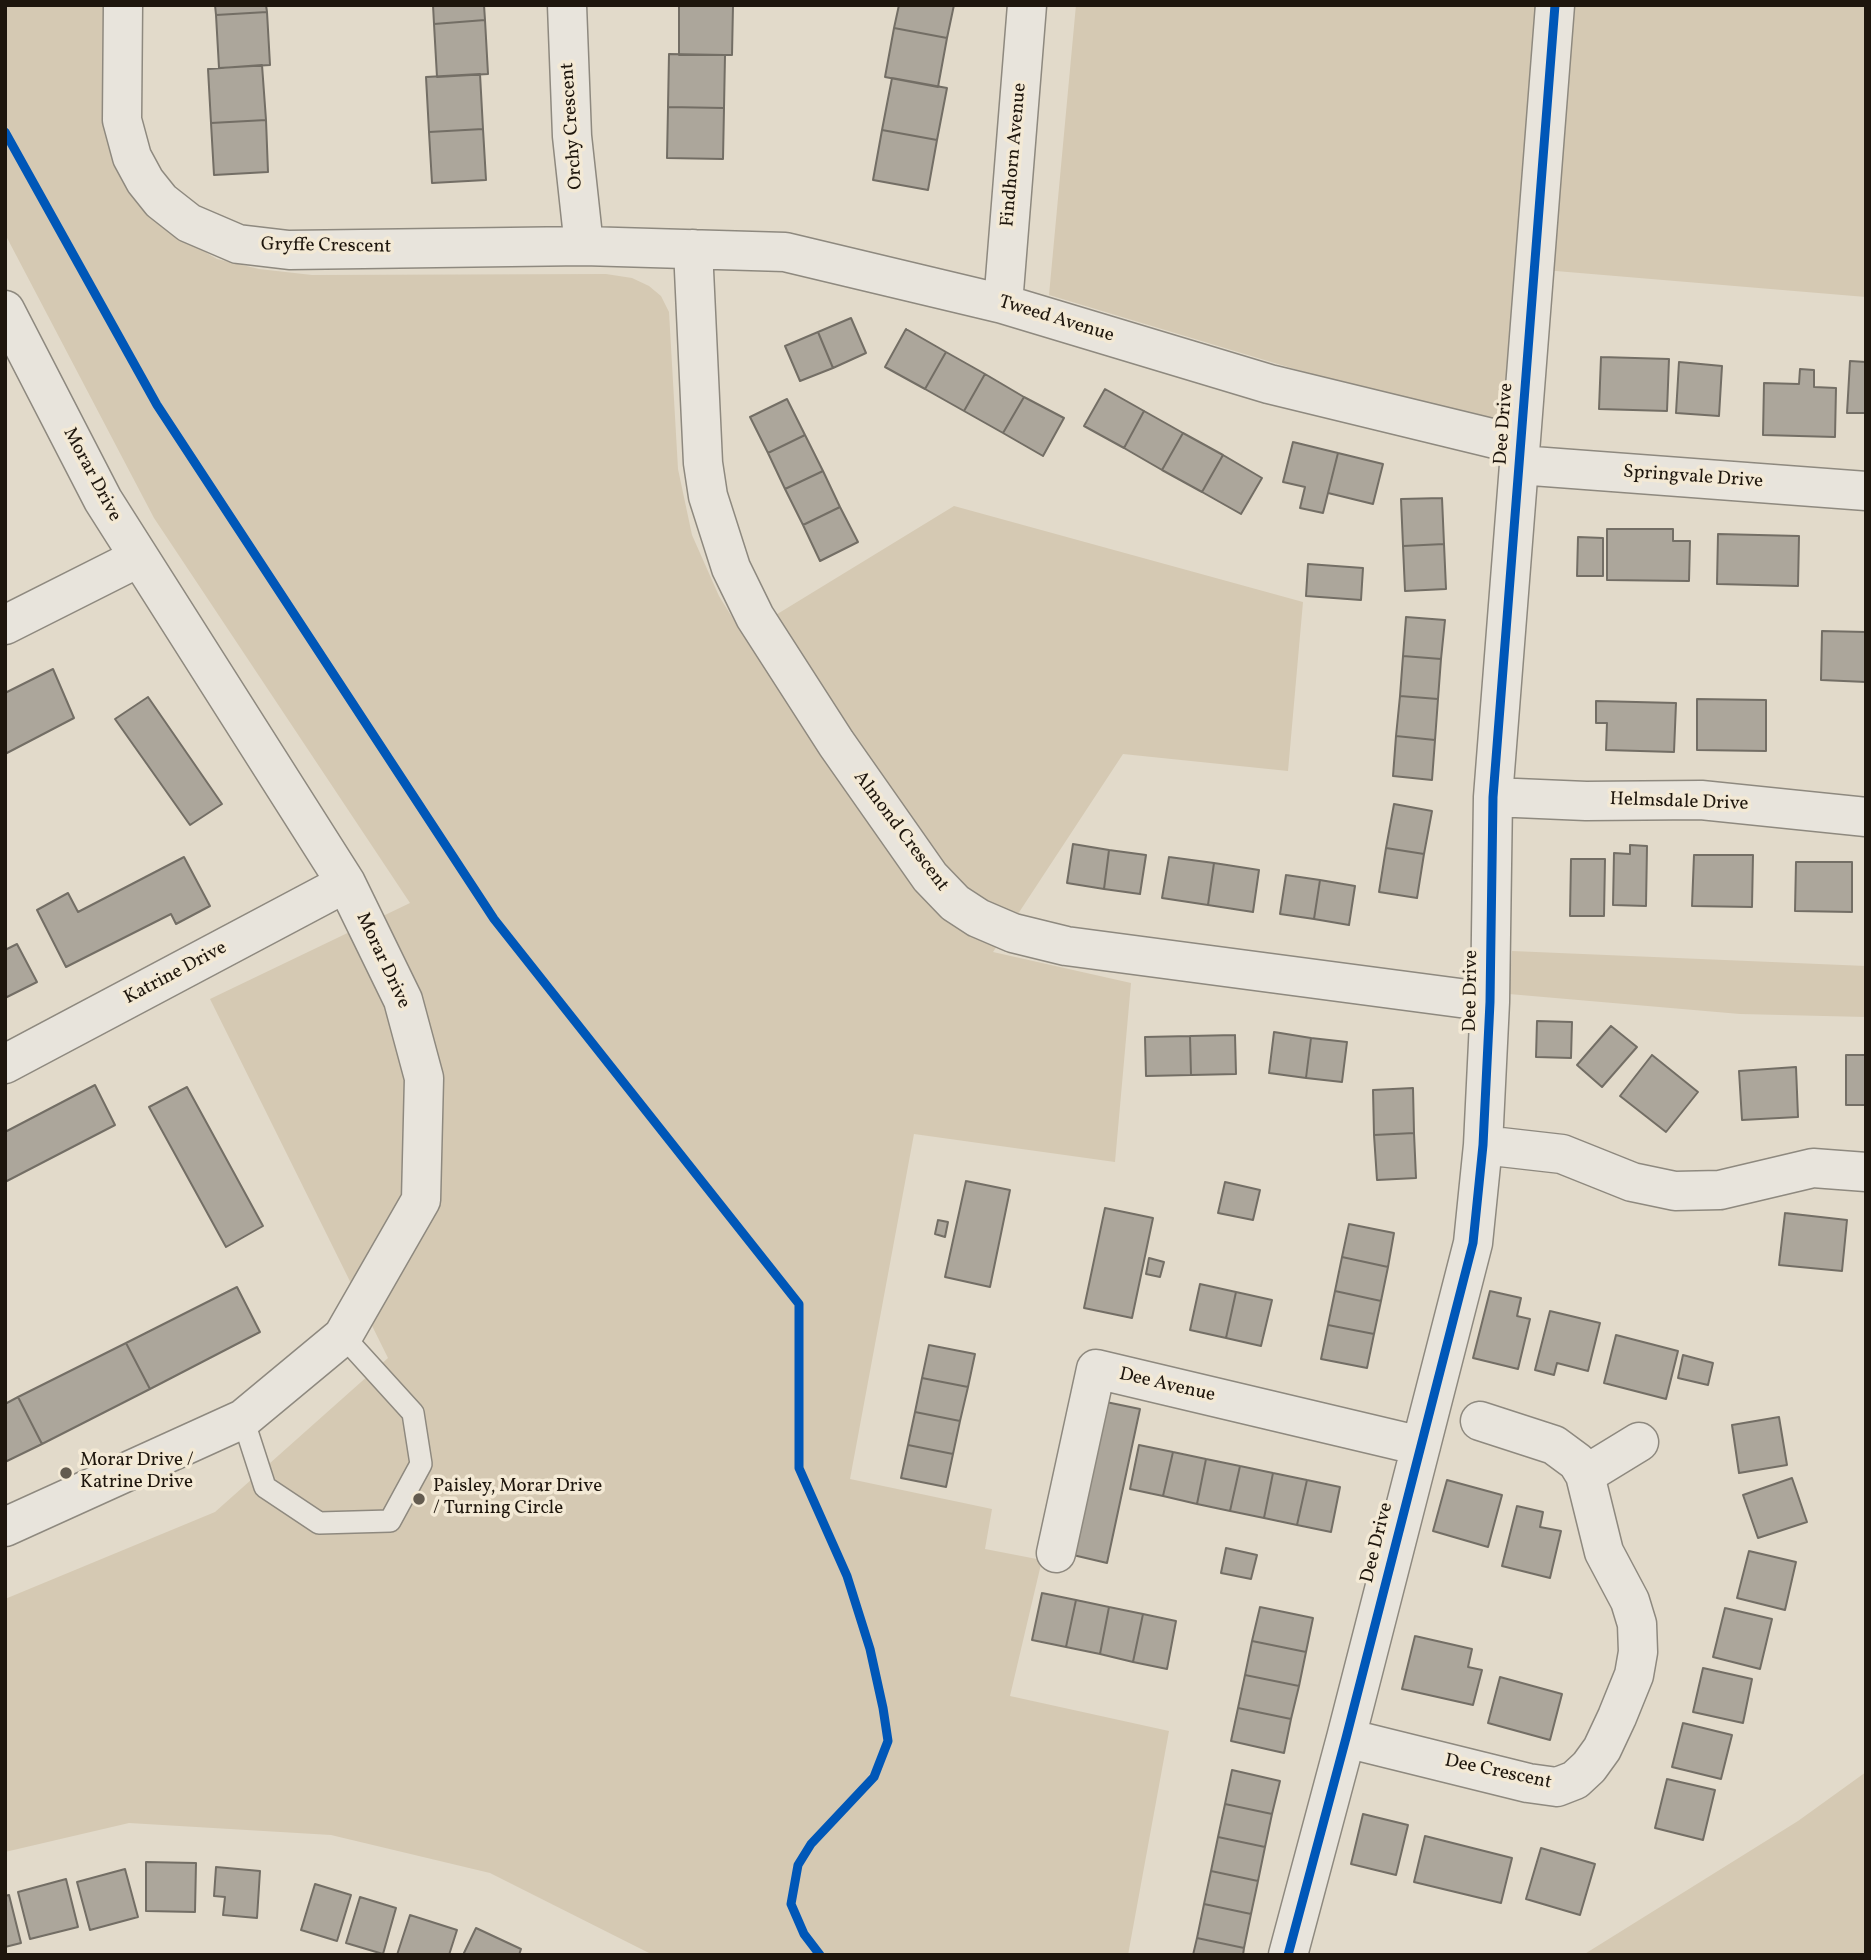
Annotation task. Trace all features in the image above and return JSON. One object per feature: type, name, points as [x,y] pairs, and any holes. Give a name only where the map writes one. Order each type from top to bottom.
[{"type":"street","name":"Gryffe Crescent","points":[[123,5],[122,120],[125,134],[132,157],[145,181],[162,201],[189,223],[238,244],[289,250],[584,246]]},
{"type":"street","name":"Orchy Crescent","points":[[567,5],[572,136],[584,246]]},
{"type":"street","name":"Findhorn Avenue","points":[[1003,304],[1027,5]]},
{"type":"street","name":"Dee Drive","points":[[1288,1955],[1474,1243],[1483,1145],[1490,1002],[1493,797],[1555,5]]},
{"type":"street","name":"Tweed Avenue","points":[[584,246],[785,252],[1003,304],[1269,384],[1520,455]]},
{"type":"street","name":"Almond Crescent","points":[[693,248],[703,463],[708,496],[732,568],[755,617],[836,743],[930,877],[955,903],[1004,930],[1066,946],[1490,1002]]},
{"type":"street","name":"Morar Drive","points":[[5,310],[103,500],[346,883],[403,1000],[424,1078],[421,1200],[343,1336],[243,1419],[5,1527]]},
{"type":"street","name":"Springvale Drive","points":[[1520,455],[1866,491]]},
{"type":"street","points":[[5,625],[138,558]]},
{"type":"street","name":"Helmsdale Drive","points":[[1493,797],[1586,801],[1701,800],[1866,817]]},
{"type":"street","name":"Katrine Drive","points":[[5,1064],[346,883]]},
{"type":"street","points":[[1483,1145],[1562,1154],[1632,1182],[1675,1191],[1720,1190],[1813,1168],[1866,1172]]},
{"type":"street","name":"Dee Avenue","points":[[1056,1553],[1096,1369],[1421,1446]]},
{"type":"street","name":"Dee Crescent","points":[[1346,1738],[1528,1783],[1557,1787],[1575,1780],[1590,1767],[1617,1717],[1634,1675],[1638,1652],[1637,1624],[1630,1601],[1604,1552],[1585,1475],[1577,1462],[1554,1445],[1480,1421]]},
{"type":"street","points":[[1585,1475],[1639,1442]]},
{"type":"lane","points":[[243,1419],[265,1487],[319,1523],[390,1521],[421,1464],[413,1413],[343,1336]]},
{"type":"shaded area","points":[[5,5],[108,5],[109,128],[183,239],[217,259],[259,269],[312,275],[606,274],[632,278],[649,286],[661,296],[669,312],[678,469],[692,535],[719,596],[743,635],[954,506],[1303,602],[1288,771],[1123,754],[993,952],[1131,983],[1115,1162],[914,1134],[850,1479],[992,1509],[985,1549],[1042,1560],[1010,1696],[1169,1731],[1128,1955],[653,1955],[490,1873],[331,1835],[129,1823],[5,1852],[5,1599],[215,1512],[388,1358],[210,999],[410,903],[154,518],[5,234]]},
{"type":"shaded area","points":[[1076,5],[1866,5],[1866,297],[1520,268],[1500,431],[1049,295]]},
{"type":"shaded area","points":[[1512,951],[1866,966],[1866,1017],[1740,1014],[1509,994]]},
{"type":"shaded area","points":[[1866,1772],[1866,1955],[1583,1955],[1798,1821]]},
{"type":"building","points":[[215,5],[266,5],[267,12],[216,15]]},
{"type":"building","points":[[433,5],[484,5],[485,20],[434,24]]},
{"type":"building","points":[[679,5],[733,6],[732,55],[679,55]]},
{"type":"building","points":[[899,5],[954,5],[947,38],[894,28]]},
{"type":"building","points":[[267,12],[270,65],[219,68],[216,15]]},
{"type":"building","points":[[485,20],[488,74],[437,77],[434,24]]},
{"type":"building","points":[[894,28],[947,38],[938,87],[885,77]]},
{"type":"building","points":[[669,54],[725,55],[724,108],[668,107]]},
{"type":"building","points":[[262,65],[266,120],[211,123],[208,69]]},
{"type":"building","points":[[480,74],[483,129],[429,132],[426,77]]},
{"type":"building","points":[[892,78],[947,88],[937,140],[882,130]]},
{"type":"building","points":[[668,107],[724,108],[723,159],[667,158]]},
{"type":"building","points":[[266,120],[268,172],[214,175],[211,123]]},
{"type":"building","points":[[483,129],[486,180],[432,183],[429,132]]},
{"type":"building","points":[[882,130],[937,140],[928,190],[873,180]]},
{"type":"building","points":[[851,318],[866,353],[833,368],[818,332]]},
{"type":"building","points":[[906,329],[946,352],[925,389],[885,367]]},
{"type":"building","points":[[818,332],[833,368],[800,381],[785,346]]},
{"type":"building","points":[[946,352],[985,374],[964,411],[925,389]]},
{"type":"building","points":[[1601,357],[1669,359],[1667,411],[1599,409]]},
{"type":"building","points":[[1850,361],[1866,362],[1866,413],[1847,413]]},
{"type":"building","points":[[1679,362],[1722,366],[1719,416],[1676,413]]},
{"type":"building","points":[[1800,369],[1814,370],[1814,387],[1836,388],[1835,437],[1763,435],[1764,383],[1799,384]]},
{"type":"building","points":[[985,374],[1024,397],[1003,433],[964,411]]},
{"type":"building","points":[[1105,389],[1144,411],[1124,448],[1084,426]]},
{"type":"building","points":[[1024,397],[1064,418],[1043,456],[1003,433]]},
{"type":"building","points":[[787,399],[805,435],[768,453],[750,417]]},
{"type":"building","points":[[1144,411],[1183,433],[1162,470],[1124,448]]},
{"type":"building","points":[[1183,433],[1223,455],[1202,492],[1162,470]]},
{"type":"building","points":[[805,435],[823,471],[785,489],[768,453]]},
{"type":"building","points":[[1293,442],[1338,453],[1323,513],[1300,508],[1305,487],[1283,482]]},
{"type":"building","points":[[1338,453],[1383,464],[1373,504],[1328,493]]},
{"type":"building","points":[[1223,455],[1262,478],[1241,514],[1202,492]]},
{"type":"building","points":[[823,471],[840,507],[803,525],[785,489]]},
{"type":"building","points":[[1442,498],[1444,544],[1403,546],[1401,499]]},
{"type":"building","points":[[840,507],[858,542],[820,561],[803,525]]},
{"type":"building","points":[[1607,529],[1673,529],[1673,541],[1690,541],[1689,581],[1607,580]]},
{"type":"building","points":[[1718,534],[1799,536],[1798,586],[1717,584]]},
{"type":"building","points":[[1578,537],[1603,538],[1603,576],[1577,576]]},
{"type":"building","points":[[1444,544],[1446,589],[1405,591],[1403,546]]},
{"type":"building","points":[[1308,564],[1363,568],[1361,600],[1306,596]]},
{"type":"building","points":[[1406,617],[1445,620],[1441,659],[1403,656]]},
{"type":"building","points":[[1822,631],[1866,632],[1866,682],[1821,680]]},
{"type":"building","points":[[1403,656],[1441,659],[1438,699],[1400,696]]},
{"type":"building","points":[[53,669],[74,718],[5,754],[5,693]]},
{"type":"building","points":[[1400,696],[1438,699],[1435,740],[1396,736]]},
{"type":"building","points":[[148,697],[222,804],[190,825],[115,719]]},
{"type":"building","points":[[1697,699],[1766,700],[1766,751],[1697,750]]},
{"type":"building","points":[[1596,701],[1676,703],[1674,752],[1606,750],[1607,723],[1596,723]]},
{"type":"building","points":[[1396,736],[1435,740],[1432,780],[1393,776]]},
{"type":"building","points":[[1394,804],[1432,811],[1424,854],[1386,848]]},
{"type":"building","points":[[1073,844],[1109,850],[1104,889],[1067,883]]},
{"type":"building","points":[[1630,845],[1647,846],[1646,906],[1613,905],[1614,853],[1630,854]]},
{"type":"building","points":[[1386,848],[1424,854],[1417,898],[1379,892]]},
{"type":"building","points":[[1109,850],[1146,855],[1140,894],[1104,889]]},
{"type":"building","points":[[1694,855],[1753,855],[1752,907],[1692,906]]},
{"type":"building","points":[[184,857],[210,906],[176,924],[171,914],[66,967],[37,910],[68,893],[78,912]]},
{"type":"building","points":[[1169,857],[1214,863],[1208,905],[1162,898]]},
{"type":"building","points":[[1571,859],[1605,859],[1604,916],[1570,916]]},
{"type":"building","points":[[1796,862],[1852,862],[1852,912],[1795,911]]},
{"type":"building","points":[[1214,863],[1259,870],[1253,912],[1208,905]]},
{"type":"building","points":[[1286,875],[1320,880],[1314,919],[1280,914]]},
{"type":"building","points":[[1320,880],[1355,886],[1349,925],[1314,919]]},
{"type":"building","points":[[17,944],[37,982],[5,998],[5,950]]},
{"type":"building","points":[[1537,1021],[1572,1022],[1571,1058],[1536,1057]]},
{"type":"building","points":[[1611,1026],[1637,1047],[1602,1087],[1577,1065]]},
{"type":"building","points":[[1274,1032],[1311,1038],[1306,1078],[1269,1073]]},
{"type":"building","points":[[1235,1035],[1236,1074],[1191,1075],[1190,1036]]},
{"type":"building","points":[[1190,1036],[1191,1075],[1146,1076],[1145,1037]]},
{"type":"building","points":[[1311,1038],[1347,1042],[1342,1082],[1306,1078]]},
{"type":"building","points":[[1652,1055],[1698,1092],[1666,1132],[1620,1096]]},
{"type":"building","points":[[1846,1055],[1866,1055],[1866,1105],[1846,1105]]},
{"type":"building","points":[[1796,1067],[1798,1117],[1742,1120],[1739,1071]]},
{"type":"building","points":[[95,1085],[115,1125],[5,1182],[5,1132]]},
{"type":"building","points":[[187,1087],[263,1226],[226,1247],[149,1107]]},
{"type":"building","points":[[1413,1088],[1414,1133],[1374,1135],[1373,1090]]},
{"type":"building","points":[[1414,1133],[1416,1178],[1377,1180],[1374,1135]]},
{"type":"building","points":[[966,1181],[1010,1190],[990,1287],[945,1277]]},
{"type":"building","points":[[1225,1182],[1260,1190],[1253,1220],[1218,1213]]},
{"type":"building","points":[[1105,1208],[1153,1218],[1132,1318],[1084,1308]]},
{"type":"building","points":[[1785,1213],[1847,1220],[1842,1271],[1779,1265]]},
{"type":"building","points":[[938,1220],[948,1222],[945,1237],[935,1234]]},
{"type":"building","points":[[1349,1224],[1394,1233],[1388,1267],[1342,1257]]},
{"type":"building","points":[[1342,1257],[1388,1267],[1381,1301],[1335,1291]]},
{"type":"building","points":[[1149,1258],[1164,1262],[1160,1277],[1146,1274]]},
{"type":"building","points":[[1200,1284],[1236,1292],[1226,1338],[1190,1330]]},
{"type":"building","points":[[237,1287],[260,1332],[150,1389],[126,1343]]},
{"type":"building","points":[[1335,1291],[1381,1301],[1374,1334],[1328,1325]]},
{"type":"building","points":[[1490,1291],[1521,1298],[1517,1316],[1530,1319],[1518,1369],[1473,1358]]},
{"type":"building","points":[[1236,1292],[1272,1300],[1261,1346],[1226,1338]]},
{"type":"building","points":[[1550,1311],[1600,1323],[1588,1371],[1557,1363],[1554,1375],[1535,1370]]},
{"type":"building","points":[[1328,1325],[1374,1334],[1367,1368],[1321,1359]]},
{"type":"building","points":[[1616,1335],[1678,1351],[1666,1399],[1604,1383]]},
{"type":"building","points":[[126,1343],[150,1389],[42,1444],[18,1397]]},
{"type":"building","points":[[929,1345],[975,1354],[968,1387],[922,1378]]},
{"type":"building","points":[[1683,1355],[1713,1363],[1708,1385],[1678,1378]]},
{"type":"building","points":[[922,1378],[968,1387],[960,1421],[915,1412]]},
{"type":"building","points":[[18,1397],[42,1444],[5,1462],[5,1404]]},
{"type":"building","points":[[1106,1402],[1140,1409],[1107,1563],[1073,1555]]},
{"type":"building","points":[[915,1412],[960,1421],[953,1454],[908,1445]]},
{"type":"building","points":[[1779,1417],[1787,1465],[1739,1473],[1732,1425]]},
{"type":"building","points":[[908,1445],[953,1454],[946,1487],[901,1478]]},
{"type":"building","points":[[1139,1445],[1173,1452],[1163,1496],[1130,1489]]},
{"type":"building","points":[[1173,1452],[1206,1459],[1197,1504],[1163,1496]]},
{"type":"building","points":[[1206,1459],[1240,1466],[1230,1511],[1197,1504]]},
{"type":"building","points":[[1240,1466],[1273,1473],[1264,1518],[1230,1511]]},
{"type":"building","points":[[1273,1473],[1307,1480],[1297,1525],[1264,1518]]},
{"type":"building","points":[[1792,1478],[1807,1522],[1758,1538],[1743,1495]]},
{"type":"building","points":[[1307,1480],[1340,1487],[1331,1532],[1297,1525]]},
{"type":"building","points":[[1447,1480],[1502,1495],[1488,1547],[1433,1531]]},
{"type":"building","points":[[1517,1506],[1543,1512],[1540,1527],[1561,1531],[1550,1578],[1502,1566]]},
{"type":"building","points":[[1226,1548],[1257,1555],[1251,1579],[1221,1573]]},
{"type":"building","points":[[1749,1551],[1796,1562],[1785,1610],[1737,1598]]},
{"type":"building","points":[[1042,1593],[1076,1600],[1066,1647],[1032,1640]]},
{"type":"building","points":[[1076,1600],[1109,1607],[1100,1654],[1066,1647]]},
{"type":"building","points":[[1109,1607],[1143,1614],[1133,1662],[1100,1654]]},
{"type":"building","points":[[1260,1607],[1313,1618],[1306,1652],[1252,1641]]},
{"type":"building","points":[[1725,1608],[1772,1619],[1760,1669],[1713,1657]]},
{"type":"building","points":[[1143,1614],[1176,1621],[1167,1669],[1133,1662]]},
{"type":"building","points":[[1415,1636],[1472,1649],[1468,1667],[1482,1670],[1473,1705],[1402,1689]]},
{"type":"building","points":[[1252,1641],[1306,1652],[1299,1686],[1245,1675]]},
{"type":"building","points":[[1703,1668],[1752,1679],[1743,1723],[1693,1712]]},
{"type":"building","points":[[1245,1675],[1299,1686],[1291,1719],[1238,1708]]},
{"type":"building","points":[[1500,1677],[1562,1694],[1550,1740],[1488,1723]]},
{"type":"building","points":[[1238,1708],[1291,1719],[1284,1753],[1231,1741]]},
{"type":"building","points":[[1683,1723],[1732,1735],[1721,1779],[1672,1767]]},
{"type":"building","points":[[1232,1770],[1280,1781],[1272,1814],[1225,1804]]},
{"type":"building","points":[[1667,1779],[1715,1790],[1703,1840],[1655,1828]]},
{"type":"building","points":[[1225,1804],[1272,1814],[1265,1847],[1218,1837]]},
{"type":"building","points":[[1363,1814],[1408,1825],[1396,1875],[1351,1864]]},
{"type":"building","points":[[1425,1836],[1512,1858],[1501,1903],[1414,1882]]},
{"type":"building","points":[[1218,1837],[1265,1847],[1258,1881],[1211,1871]]},
{"type":"building","points":[[1541,1848],[1595,1864],[1580,1915],[1526,1899]]},
{"type":"building","points":[[146,1862],[196,1863],[195,1912],[146,1911]]},
{"type":"building","points":[[216,1867],[260,1871],[257,1918],[223,1915],[225,1897],[214,1896]]},
{"type":"building","points":[[125,1869],[138,1917],[90,1930],[77,1882]]},
{"type":"building","points":[[1211,1871],[1258,1881],[1251,1914],[1204,1904]]},
{"type":"building","points":[[66,1879],[78,1927],[30,1939],[18,1892]]},
{"type":"building","points":[[315,1884],[351,1895],[337,1941],[301,1930]]},
{"type":"building","points":[[9,1895],[21,1943],[5,1947],[5,1896]]},
{"type":"building","points":[[360,1897],[396,1908],[383,1954],[346,1943]]},
{"type":"building","points":[[1204,1904],[1251,1914],[1244,1948],[1197,1938]]},
{"type":"building","points":[[410,1915],[457,1930],[449,1955],[397,1955]]},
{"type":"building","points":[[476,1928],[521,1949],[519,1955],[463,1955]]},
{"type":"building","points":[[1197,1938],[1244,1948],[1243,1955],[1193,1955]]},
{"type":"cycle path","points":[[1288,1955],[1473,1243],[1483,1145],[1490,1002],[1493,797],[1555,5]]},
{"type":"cycle path","points":[[5,132],[157,405],[494,919],[799,1304],[799,1468],[847,1576],[870,1649],[888,1741],[874,1777],[811,1844],[798,1865],[791,1904],[804,1934],[820,1955]]},
{"type":"place","name":"Morar Drive / Katrine Drive","points":[[66,1473]]},
{"type":"place","name":"Paisley, Morar Drive / Turning Circle","points":[[419,1499]]}]
